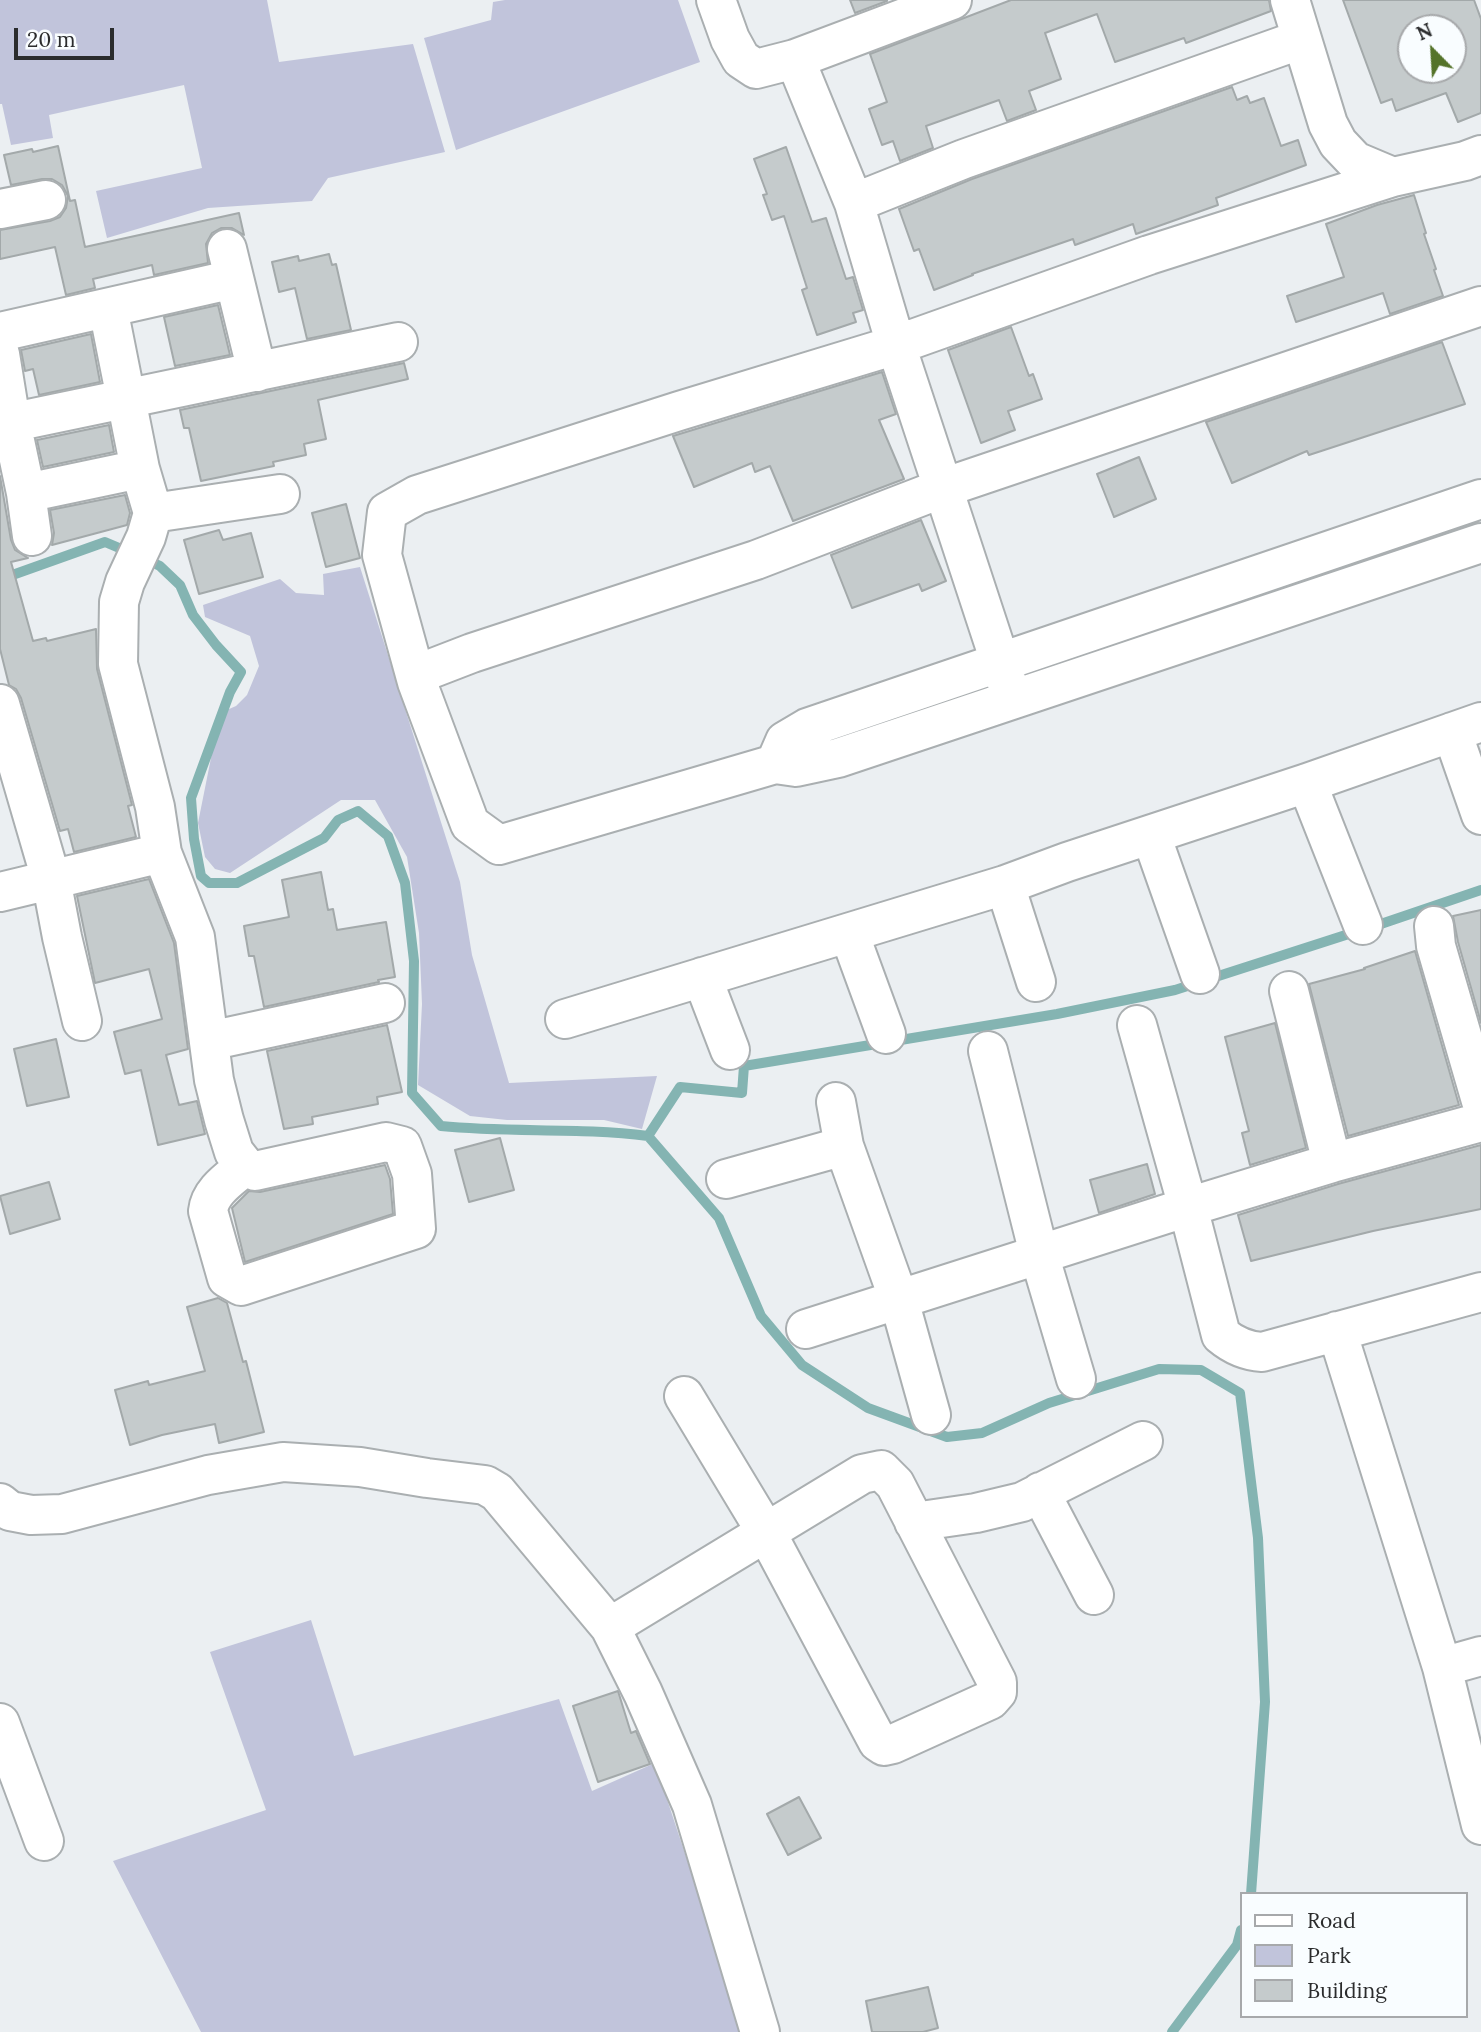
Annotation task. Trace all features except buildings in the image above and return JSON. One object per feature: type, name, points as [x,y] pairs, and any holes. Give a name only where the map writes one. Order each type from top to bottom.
[{"type":"street","points":[[716,0],[730,39],[741,59],[756,69],[795,59],[952,0]]},
{"type":"street","points":[[1290,0],[1328,124],[1338,143],[1355,161],[1393,177]]},
{"type":"street","points":[[854,203],[964,159],[1302,39]]},
{"type":"street","points":[[795,59],[854,203],[897,345],[1014,701]]},
{"type":"street","points":[[1481,155],[1393,177],[1149,255],[897,345],[417,495],[387,512],[382,555],[415,675],[470,824],[499,845],[775,764],[796,767],[826,761],[1014,701],[1481,543]]},
{"type":"street","points":[[0,209],[46,200]]},
{"type":"street","points":[[0,332],[108,308],[230,264],[257,372]]},
{"type":"street","points":[[415,675],[472,653],[756,560],[943,488],[1481,306]]},
{"type":"street","points":[[108,308],[149,525],[119,602],[118,664],[155,807],[162,853],[195,937],[214,1080],[234,1152],[245,1166],[255,1171],[387,1142],[402,1146],[412,1174],[416,1229],[241,1286],[227,1278],[208,1211],[209,1201],[215,1192],[245,1166]]},
{"type":"street","points":[[5,424],[398,342]]},
{"type":"street","points":[[0,354],[5,424],[26,493],[32,536]]},
{"type":"street","points":[[26,493],[140,469]]},
{"type":"street","points":[[149,525],[280,494]]},
{"type":"street","points":[[775,764],[785,741],[807,728],[1481,499]]},
{"type":"street","points":[[0,704],[51,878],[82,1021]]},
{"type":"street","points":[[565,1019],[1005,885],[1466,727],[1481,815]]},
{"type":"street","points":[[1307,783],[1363,925]]},
{"type":"street","points":[[1150,835],[1200,974]]},
{"type":"street","points":[[0,892],[162,853]]},
{"type":"street","points":[[1005,885],[1036,982]]},
{"type":"street","points":[[1434,926],[1436,946],[1481,1101]]},
{"type":"street","points":[[849,933],[886,1034]]},
{"type":"street","points":[[702,977],[730,1050]]},
{"type":"street","points":[[1289,991],[1332,1163]]},
{"type":"street","points":[[209,1041],[385,1003]]},
{"type":"street","points":[[1137,1025],[1188,1207],[1220,1335],[1244,1349],[1262,1352],[1481,1292]]},
{"type":"street","points":[[988,1051],[1039,1254],[1076,1379]]},
{"type":"street","points":[[836,1101],[844,1146],[899,1300],[931,1415]]},
{"type":"street","points":[[806,1329],[1188,1207],[1332,1163],[1481,1122]]},
{"type":"street","points":[[726,1179],[844,1146]]},
{"type":"street","points":[[1337,1331],[1441,1667],[1480,1816]]},
{"type":"street","points":[[610,1627],[766,1532],[862,1474],[881,1470],[895,1484],[915,1522],[997,1682],[997,1692],[990,1700],[893,1744],[884,1746],[878,1742],[766,1532],[684,1396]]},
{"type":"street","points":[[915,1522],[976,1513],[1022,1502],[1143,1441]]},
{"type":"street","points":[[0,1503],[10,1511],[31,1515],[62,1514],[208,1475],[283,1462],[360,1466],[485,1485],[498,1492],[610,1627],[643,1693],[692,1805],[760,2032]]},
{"type":"street","points":[[1040,1492],[1094,1595]]},
{"type":"street","points":[[1441,1667],[1481,1656]]},
{"type":"street","points":[[0,1723],[44,1841]]},
{"type":"green space","points":[[0,0],[267,0],[279,62],[413,44],[445,152],[328,178],[312,201],[208,208],[107,238],[96,191],[202,168],[184,85],[49,115],[53,138],[11,145],[0,104]]},
{"type":"green space","points":[[678,0],[700,62],[456,150],[424,38],[491,20],[493,2]]},
{"type":"green space","points":[[360,567],[460,882],[472,955],[509,1083],[657,1076],[642,1129],[604,1120],[507,1120],[470,1116],[418,1085],[422,1004],[419,933],[407,857],[375,800],[341,800],[230,873],[215,869],[205,857],[198,823],[220,713],[236,706],[247,695],[259,666],[250,636],[205,617],[203,605],[280,579],[296,593],[324,595],[323,574]]},
{"type":"green space","points":[[311,1620],[354,1756],[559,1699],[592,1791],[655,1763],[744,2032],[201,2032],[113,1861],[266,1810],[210,1652]]},
{"type":"waterway","points":[[0,582],[4,578],[105,542],[131,553]]},
{"type":"waterway","points":[[145,559],[160,566],[180,585],[193,615],[241,672],[230,692],[191,798],[194,839],[201,876],[209,883],[237,883],[324,838],[338,820],[358,811],[388,836],[405,883],[414,961],[412,1093],[441,1126],[648,1136],[719,1218],[761,1316],[802,1365],[868,1408],[947,1437],[982,1433],[1049,1403],[1159,1369],[1201,1370],[1240,1393],[1258,1538],[1265,1702],[1251,1892]]},
{"type":"waterway","points":[[1372,927],[1481,890]]},
{"type":"waterway","points":[[648,1136],[680,1087],[742,1093],[744,1066],[1057,1014],[1175,990],[1358,931]]},
{"type":"waterway","points":[[1172,2032],[1237,1945],[1240,1934]]}]
